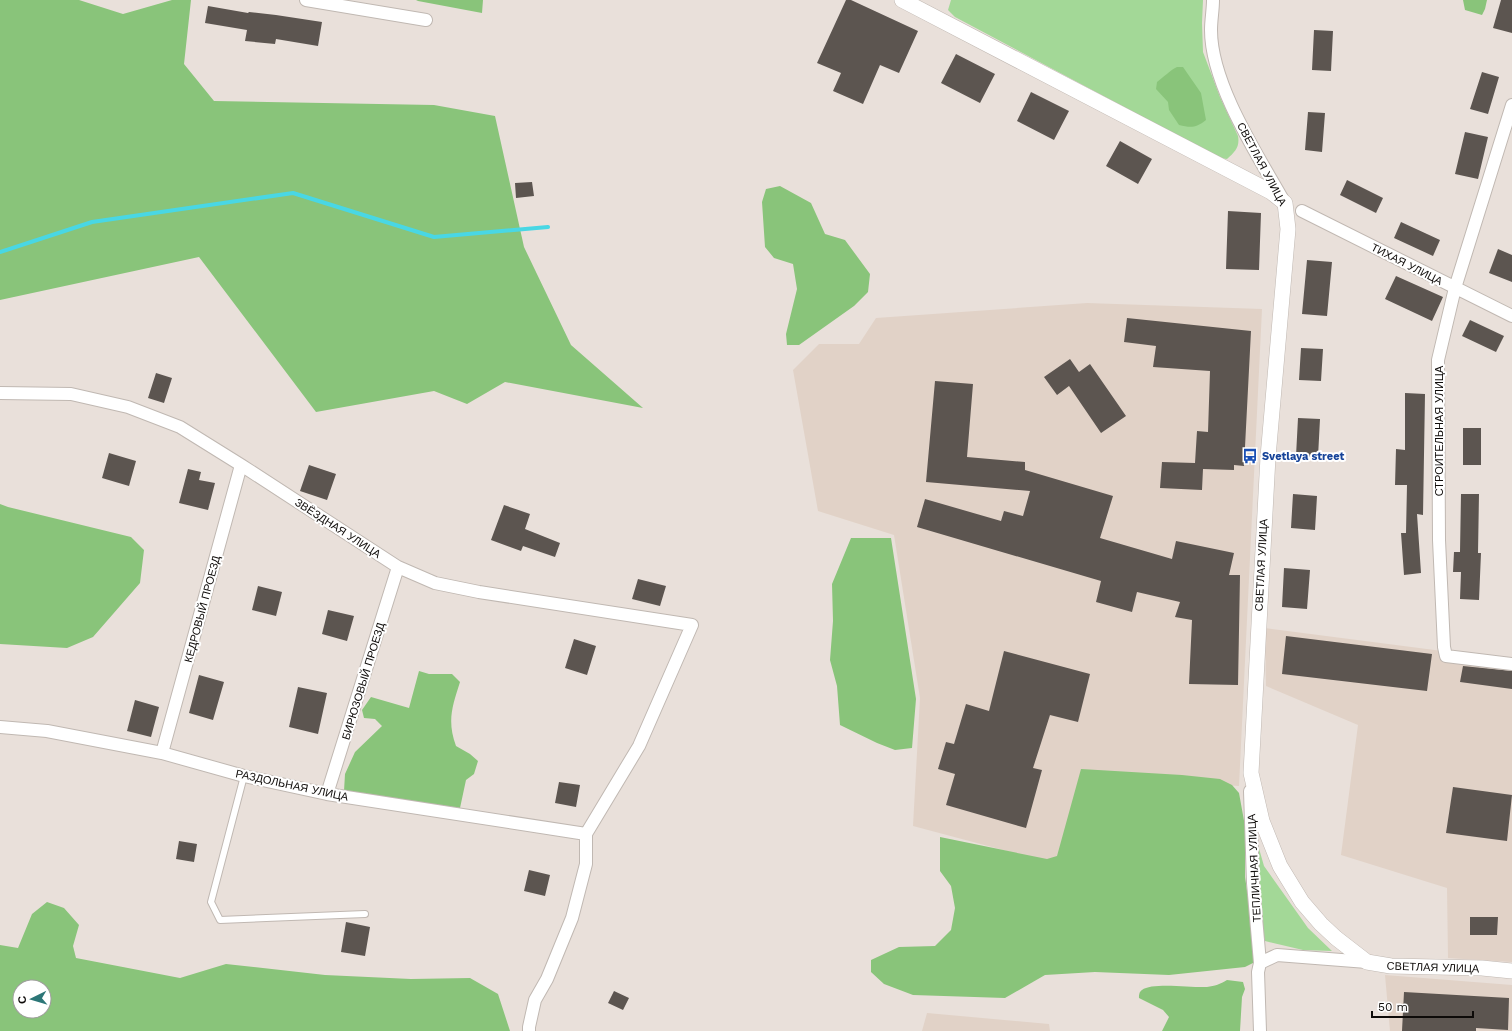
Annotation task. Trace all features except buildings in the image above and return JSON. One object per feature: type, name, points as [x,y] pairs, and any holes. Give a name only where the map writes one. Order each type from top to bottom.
[{"type":"street","points":[[306,0],[426,20]]},
{"type":"street","points":[[902,0],[1271,192],[1285,203]]},
{"type":"street","name":"СВЕТЛАЯ УЛИЦА","points":[[1213,0],[1211,31],[1214,56],[1221,81],[1242,127],[1285,203],[1288,229],[1267,472],[1251,773],[1262,820],[1280,866],[1302,902],[1321,924],[1336,938],[1367,962],[1391,966],[1482,968],[1512,971]]},
{"type":"street","name":"СТРОИТЕЛЬНАЯ УЛИЦА","points":[[1512,105],[1455,288],[1438,360],[1439,540],[1444,648],[1446,656],[1512,664]]},
{"type":"street","name":"ТИХАЯ УЛИЦА","points":[[1302,211],[1512,316]]},
{"type":"street","name":"ЗВЁЗДНАЯ УЛИЦА","points":[[0,393],[71,394],[128,407],[180,427],[398,567],[435,582],[479,592],[692,625],[639,746],[586,834]]},
{"type":"street","name":"КЕДРОВЫЙ ПРОЕЗД","points":[[162,753],[241,465]]},
{"type":"street","name":"БИРЮЗОВЫЙ ПРОЕЗД","points":[[327,794],[398,567]]},
{"type":"street","name":"РАЗДОЛЬНАЯ УЛИЦА","points":[[0,727],[47,731],[162,753],[244,776],[327,794],[586,834]]},
{"type":"street","name":"ТЕПЛИЧНАЯ УЛИЦА","points":[[1251,773],[1253,883],[1260,963],[1258,972],[1260,1031]]},
{"type":"street","points":[[529,1031],[535,1000],[547,979],[572,918],[586,864],[586,834]]},
{"type":"street","points":[[1260,963],[1277,955],[1367,962]]},
{"type":"lane","points":[[244,776],[212,902],[220,920],[365,914]]},
{"type":"shaded area","points":[[1087,303],[1262,309],[1239,786],[1085,777],[1059,865],[913,826],[920,698],[894,535],[818,511],[793,370],[819,344],[859,344],[876,318]]},
{"type":"shaded area","points":[[1265,628],[1512,660],[1512,962],[1448,958],[1447,888],[1341,855],[1358,725],[1266,686]]},
{"type":"shaded area","points":[[1385,975],[1512,985],[1512,1031],[1390,1031]]},
{"type":"shaded area","points":[[927,1013],[1049,1024],[1050,1031],[922,1031]]},
{"type":"green space","points":[[0,0],[79,0],[123,14],[172,0],[191,0],[184,64],[214,101],[434,105],[495,116],[524,247],[571,345],[643,408],[505,382],[467,404],[434,391],[316,412],[199,257],[0,300]]},
{"type":"green space","points":[[416,0],[483,0],[482,13],[418,1]]},
{"type":"green space","points":[[951,0],[1203,0],[1203,52],[1220,97],[1238,136],[1236,149],[1227,159],[1220,158],[955,17],[948,10]]},
{"type":"green space","points":[[1463,0],[1487,0],[1482,15],[1465,10]]},
{"type":"green space","points":[[1177,67],[1183,67],[1201,93],[1206,120],[1199,125],[1187,127],[1179,125],[1169,110],[1168,102],[1156,89],[1157,82]]},
{"type":"green space","points":[[780,186],[811,203],[825,234],[845,240],[870,274],[868,292],[854,306],[799,345],[787,345],[786,334],[797,289],[793,264],[774,258],[765,247],[762,202],[766,189]]},
{"type":"green space","points":[[0,504],[131,537],[144,550],[140,583],[93,637],[67,648],[0,644]]},
{"type":"green space","points":[[851,538],[891,538],[916,699],[912,748],[895,750],[840,725],[837,686],[830,660],[833,621],[832,584]]},
{"type":"green space","points":[[419,671],[429,674],[452,674],[460,682],[451,721],[453,737],[456,746],[470,754],[478,761],[474,774],[466,780],[460,808],[344,791],[345,774],[355,752],[382,726],[375,719],[364,718],[362,710],[371,697],[409,708]]},
{"type":"green space","points":[[1081,769],[1182,775],[1220,779],[1232,785],[1239,793],[1245,826],[1245,877],[1256,951],[1253,963],[1245,967],[1169,975],[1095,972],[1045,975],[1005,998],[913,995],[884,984],[871,972],[871,960],[899,947],[935,946],[951,930],[955,908],[951,886],[940,871],[940,837],[1047,859],[1057,856]]},
{"type":"green space","points":[[1258,845],[1264,866],[1308,928],[1332,951],[1303,950],[1265,941],[1261,925]]},
{"type":"green space","points":[[47,902],[64,908],[79,925],[73,946],[76,958],[180,978],[226,964],[325,975],[411,979],[470,978],[498,994],[510,1031],[0,1031],[0,945],[18,948],[32,914]]},
{"type":"green space","points":[[1227,980],[1243,982],[1245,989],[1242,997],[1240,1031],[1162,1031],[1169,1017],[1163,1010],[1139,998],[1142,990],[1154,986],[1207,987],[1217,985]]},
{"type":"waterway","points":[[0,252],[92,222],[293,193],[434,237],[548,227]]},
{"type":"place","name":"Svetlaya street","points":[[1250,456]]}]
